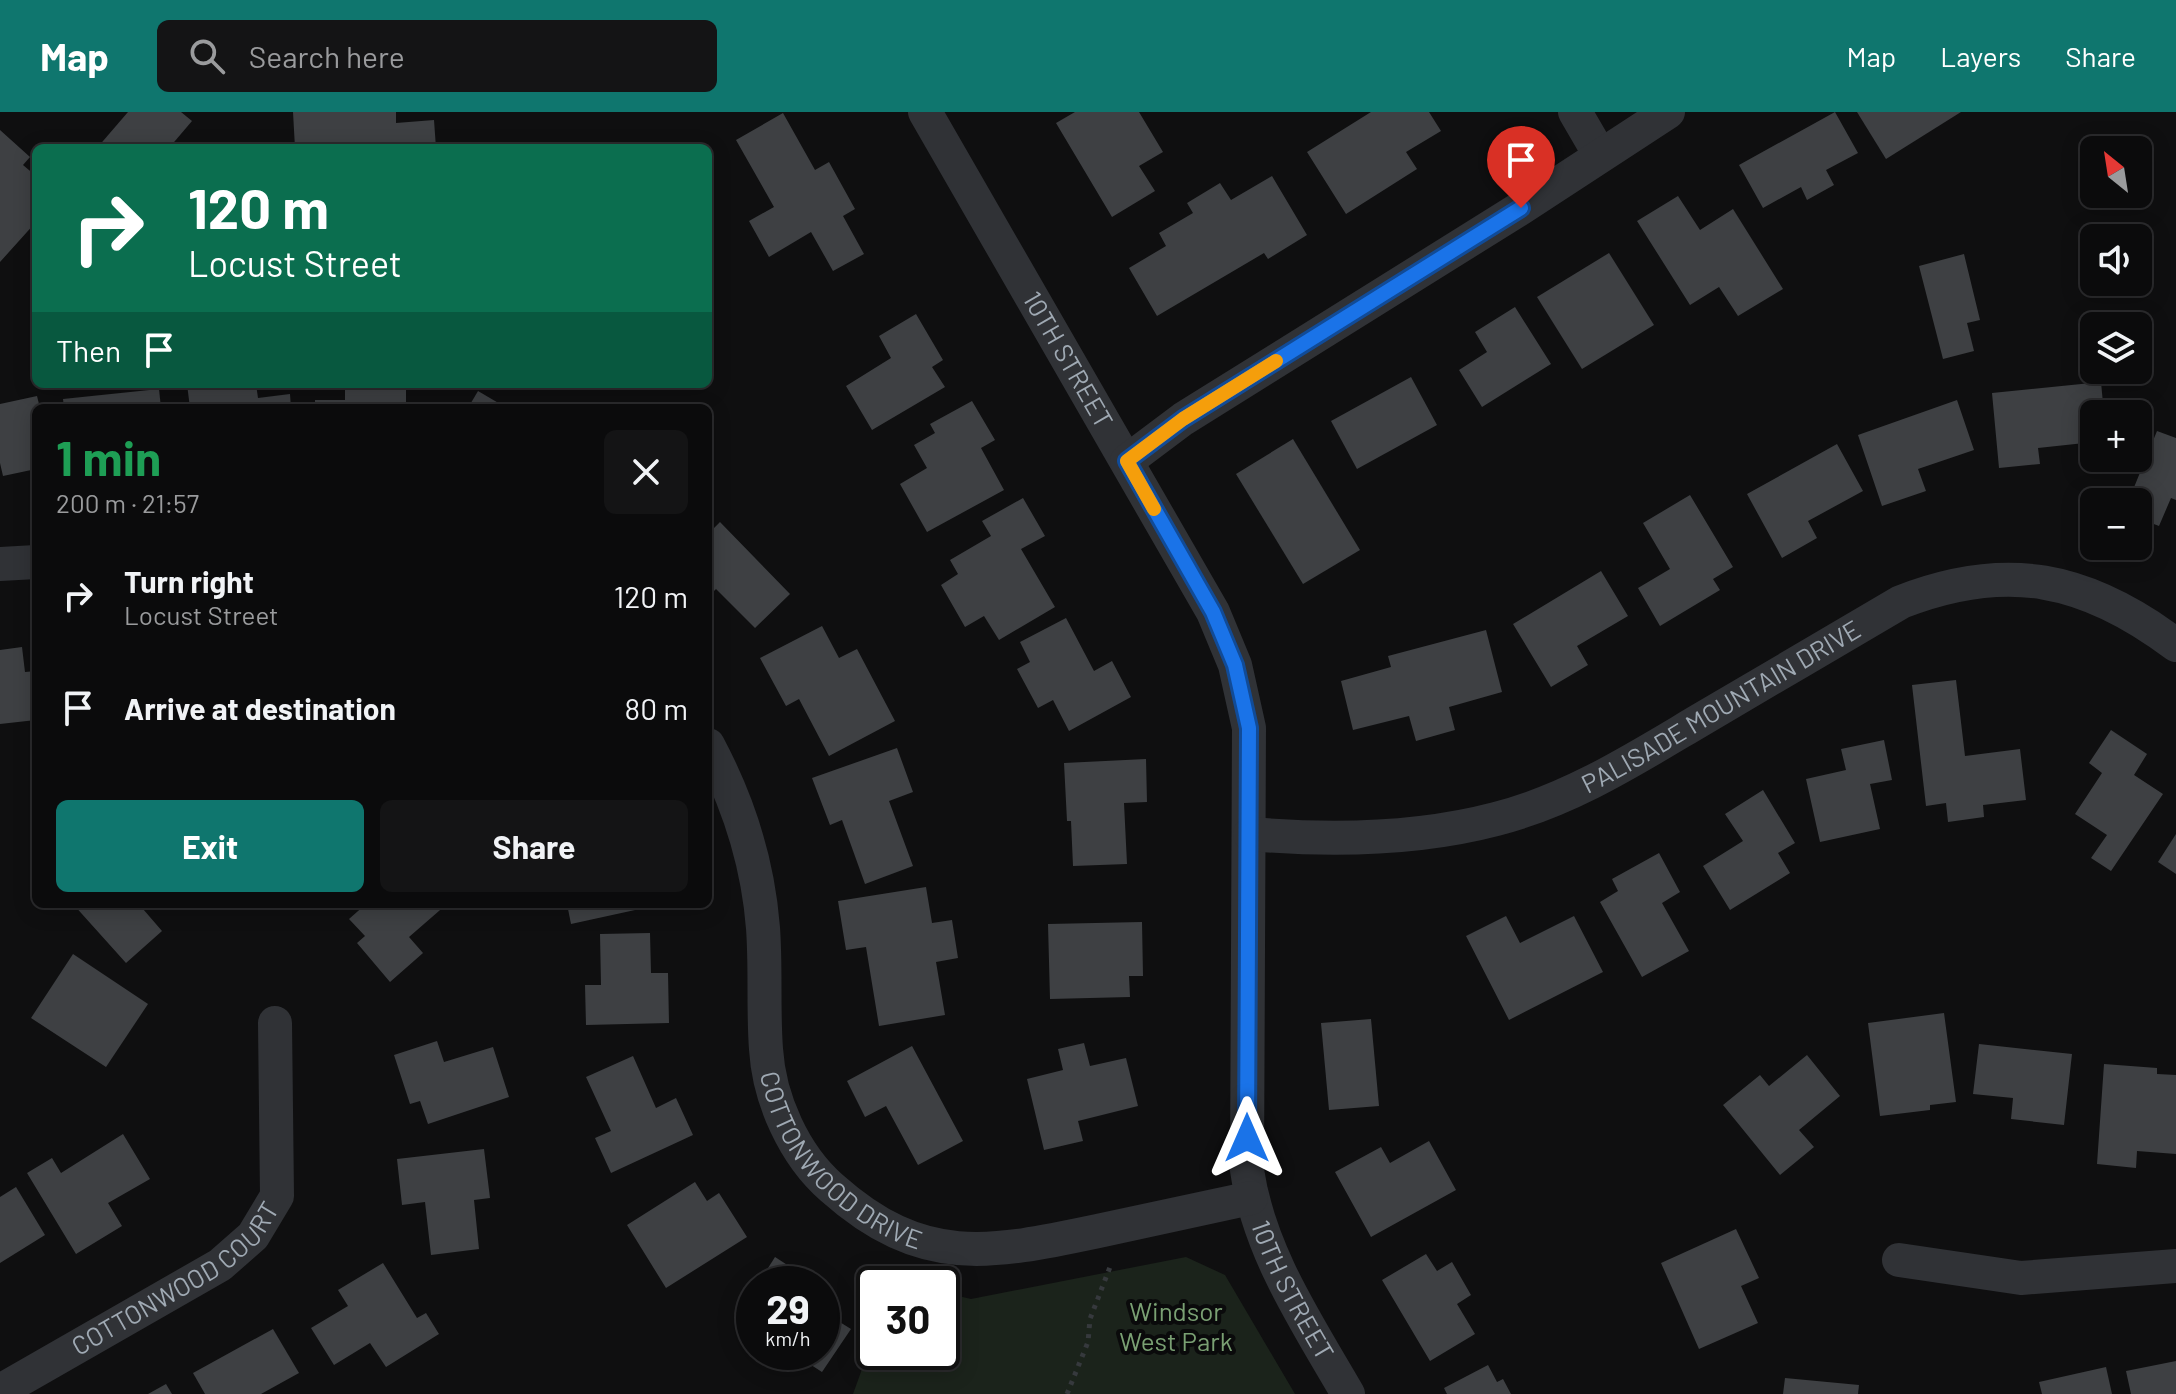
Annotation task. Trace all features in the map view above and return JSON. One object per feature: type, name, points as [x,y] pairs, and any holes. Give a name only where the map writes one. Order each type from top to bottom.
[{"type":"street","name":"10TH STREET","points":[[925,112],[1213,612],[1235,665],[1249,728],[1247,1170],[1251,1198],[1270,1253],[1348,1394]]},
{"type":"street","points":[[1575,112],[1600,155]]},
{"type":"street","points":[[1127,461],[1183,419],[1521,208],[1668,112]]},
{"type":"street","points":[[0,564],[32,562]]},
{"type":"street","name":"PALISADE MOUNTAIN DRIVE","points":[[1250,834],[1319,840],[1384,837],[1467,826],[1544,805],[1611,773],[1901,602],[1936,589],[1970,582],[2022,580],[2071,587],[2105,601],[2176,645]]},
{"type":"street","name":"COTTONWOOD DRIVE","points":[[712,753],[730,790],[749,843],[758,881],[763,930],[766,1051],[781,1113],[799,1149],[821,1179],[852,1206],[909,1237],[934,1245],[974,1251],[1020,1248],[1251,1198]]},
{"type":"street","name":"COTTONWOOD COURT","points":[[0,1391],[220,1265],[253,1236],[277,1196],[275,1023]]},
{"type":"street","points":[[1899,1260],[2021,1278],[2176,1266]]},
{"type":"path","points":[[1067,1394],[1088,1342],[1090,1319],[1126,1225]]},
{"type":"green space","name":"Windsor West Park","points":[[1186,1257],[1225,1275],[1295,1394],[853,1394],[862,1370],[960,1370],[960,1296],[971,1299]]},
{"type":"building","points":[[128,112],[181,112],[192,121],[172,144],[100,144]]},
{"type":"building","points":[[293,112],[396,112],[396,123],[434,120],[436,144],[295,144]]},
{"type":"building","points":[[1075,112],[1139,112],[1163,152],[1139,166],[1155,191],[1112,217],[1056,123]]},
{"type":"building","points":[[1371,112],[1429,112],[1441,131],[1406,152],[1417,169],[1346,214],[1307,152]]},
{"type":"building","points":[[1835,112],[1858,153],[1826,170],[1834,185],[1807,200],[1801,187],[1763,208],[1739,165]]},
{"type":"building","points":[[1857,112],[1961,112],[1886,159]]},
{"type":"building","points":[[783,113],[815,170],[829,162],[855,209],[843,216],[864,254],[833,271],[811,232],[769,257],[749,221],[774,207],[736,140]]},
{"type":"building","points":[[0,130],[30,157],[23,165],[32,173],[32,226],[0,262]]},
{"type":"building","points":[[1272,176],[1307,235],[1268,259],[1264,253],[1157,316],[1129,268],[1166,246],[1159,233],[1193,213],[1187,203],[1220,183],[1231,200]]},
{"type":"building","points":[[1678,196],[1700,230],[1733,209],[1783,289],[1738,316],[1719,287],[1690,305],[1637,221]]},
{"type":"building","points":[[1609,253],[1654,325],[1582,369],[1537,297]]},
{"type":"building","points":[[1964,254],[1980,320],[1967,323],[1974,351],[1943,359],[1919,266]]},
{"type":"building","points":[[1515,307],[1551,364],[1482,407],[1459,370],[1487,352],[1475,332]]},
{"type":"building","points":[[916,314],[943,360],[932,367],[945,387],[872,430],[846,386],[891,358],[879,336]]},
{"type":"building","points":[[1411,377],[1437,425],[1357,469],[1331,421]]},
{"type":"building","points":[[2101,384],[2103,400],[2080,400],[2080,444],[2038,448],[2040,464],[1999,468],[1992,393]]},
{"type":"building","points":[[188,388],[257,388],[258,398],[290,394],[291,404],[190,404]]},
{"type":"building","points":[[345,388],[406,388],[406,404],[315,404],[315,400],[345,400]]},
{"type":"building","points":[[159,389],[161,404],[64,404],[63,399]]},
{"type":"building","points":[[478,391],[500,404],[470,404]]},
{"type":"building","points":[[37,396],[39,404],[32,404],[32,470],[3,476],[0,463],[0,404]]},
{"type":"building","points":[[1957,400],[1974,450],[1918,469],[1926,491],[1882,506],[1858,435]]},
{"type":"building","points":[[972,401],[995,440],[981,448],[1004,490],[927,532],[900,484],[927,468],[914,445],[935,433],[930,424]]},
{"type":"building","points":[[2157,431],[2176,438],[2176,500],[2171,498],[2159,526],[2152,523],[2152,488],[2134,488],[2140,472],[2152,472],[2152,443]]},
{"type":"building","points":[[1293,439],[1360,550],[1303,584],[1236,474]]},
{"type":"building","points":[[1837,444],[1863,491],[1808,521],[1817,538],[1782,558],[1747,494]]},
{"type":"building","points":[[1690,495],[1733,567],[1713,579],[1720,590],[1660,626],[1638,588],[1670,569],[1643,523]]},
{"type":"building","points":[[1023,498],[1045,536],[1021,549],[1055,607],[999,640],[984,616],[965,627],[941,585],[958,574],[950,560],[991,536],[982,521]]},
{"type":"building","points":[[720,522],[790,594],[755,628],[716,589],[712,593],[712,530]]},
{"type":"building","points":[[1601,571],[1628,616],[1577,646],[1588,665],[1551,687],[1513,624]]},
{"type":"building","points":[[1066,618],[1094,671],[1112,661],[1131,697],[1069,731],[1053,700],[1038,708],[1017,669],[1030,662],[1020,642]]},
{"type":"building","points":[[822,626],[839,658],[857,649],[895,721],[829,756],[799,699],[786,706],[760,658]]},
{"type":"building","points":[[1486,630],[1502,692],[1449,707],[1455,730],[1416,741],[1409,716],[1353,730],[1341,681],[1391,667],[1388,656]]},
{"type":"building","points":[[22,647],[25,672],[32,671],[32,720],[0,724],[0,650]]},
{"type":"building","points":[[1956,680],[1965,756],[2020,749],[2026,800],[1983,805],[1984,817],[1948,822],[1946,803],[1926,806],[1912,685]]},
{"type":"building","points":[[2111,730],[2147,754],[2134,775],[2163,794],[2111,871],[2091,858],[2107,835],[2075,814],[2102,773],[2089,763]]},
{"type":"building","points":[[1884,740],[1892,780],[1870,784],[1880,829],[1820,842],[1806,779],[1846,770],[1841,749]]},
{"type":"building","points":[[897,748],[913,792],[889,801],[913,866],[865,884],[842,820],[830,825],[812,778]]},
{"type":"building","points":[[1146,759],[1147,802],[1124,803],[1127,864],[1073,866],[1064,763]]},
{"type":"building","points":[[1763,790],[1795,843],[1778,853],[1790,873],[1730,910],[1703,866],[1743,841],[1725,814]]},
{"type":"building","points":[[2176,834],[2176,874],[2158,862]]},
{"type":"building","points":[[1659,853],[1680,892],[1662,903],[1689,951],[1642,977],[1600,902],[1618,891],[1612,879]]},
{"type":"building","points":[[926,887],[932,923],[952,920],[958,958],[936,962],[945,1015],[879,1026],[866,947],[846,950],[838,901]]},
{"type":"building","points":[[77,908],[144,908],[162,931],[126,963]]},
{"type":"building","points":[[361,908],[442,908],[409,937],[423,953],[390,982],[357,943],[365,936],[349,919]]},
{"type":"building","points":[[568,908],[644,908],[571,924]]},
{"type":"building","points":[[1506,916],[1520,943],[1574,916],[1603,972],[1509,1020],[1466,936]]},
{"type":"building","points":[[1142,922],[1143,976],[1129,976],[1130,997],[1050,999],[1048,924]]},
{"type":"building","points":[[650,933],[651,973],[668,973],[669,1023],[586,1025],[585,985],[601,985],[600,934]]},
{"type":"building","points":[[73,954],[148,1004],[106,1067],[31,1018]]},
{"type":"building","points":[[1944,1013],[1956,1102],[1930,1105],[1930,1110],[1880,1116],[1868,1023]]},
{"type":"building","points":[[1371,1019],[1379,1106],[1329,1110],[1321,1023]]},
{"type":"building","points":[[437,1041],[444,1062],[493,1047],[509,1097],[428,1124],[420,1101],[410,1104],[394,1055]]},
{"type":"building","points":[[1084,1043],[1090,1066],[1126,1058],[1138,1106],[1078,1121],[1083,1141],[1044,1150],[1027,1079],[1063,1070],[1058,1049]]},
{"type":"building","points":[[1979,1044],[2072,1054],[2064,1125],[2011,1119],[2013,1098],[1973,1094]]},
{"type":"building","points":[[912,1046],[963,1141],[918,1165],[886,1106],[865,1117],[847,1081]]},
{"type":"building","points":[[1807,1055],[1840,1096],[1799,1130],[1814,1147],[1780,1175],[1723,1105],[1760,1075],[1769,1086]]},
{"type":"building","points":[[633,1056],[656,1108],[676,1098],[693,1135],[611,1173],[595,1138],[611,1131],[586,1077]]},
{"type":"building","points":[[2104,1064],[2157,1068],[2157,1074],[2176,1075],[2176,1154],[2137,1151],[2136,1168],[2097,1164]]},
{"type":"building","points":[[123,1134],[150,1179],[108,1203],[122,1226],[76,1254],[27,1173],[52,1158],[61,1173]]},
{"type":"building","points":[[1429,1141],[1456,1190],[1371,1237],[1335,1172],[1381,1147],[1390,1163]]},
{"type":"building","points":[[484,1149],[490,1198],[474,1200],[479,1249],[431,1255],[425,1202],[402,1205],[397,1159]]},
{"type":"building","points":[[695,1182],[707,1201],[719,1193],[747,1237],[666,1288],[627,1225]]},
{"type":"building","points":[[16,1187],[45,1235],[0,1263],[0,1197]]},
{"type":"building","points":[[1736,1229],[1759,1278],[1741,1286],[1758,1323],[1699,1349],[1661,1263]]},
{"type":"building","points":[[1426,1254],[1437,1271],[1452,1262],[1471,1295],[1457,1304],[1475,1334],[1430,1361],[1382,1280]]},
{"type":"building","points":[[775,1257],[789,1266],[769,1266]]},
{"type":"building","points":[[383,1263],[417,1318],[426,1313],[439,1334],[386,1367],[370,1343],[334,1365],[311,1328],[348,1306],[338,1290]]},
{"type":"building","points":[[840,1322],[851,1329],[840,1345]]},
{"type":"building","points":[[273,1329],[299,1373],[261,1394],[205,1394],[193,1373]]},
{"type":"building","points":[[2176,1361],[2176,1394],[2131,1394],[2126,1371]]},
{"type":"building","points":[[1488,1365],[1497,1382],[1503,1379],[1511,1394],[1447,1394],[1444,1388]]},
{"type":"building","points":[[2106,1367],[2112,1394],[2042,1394],[2039,1382]]},
{"type":"building","points":[[1785,1378],[1859,1385],[1858,1394],[1783,1394]]},
{"type":"building","points":[[166,1384],[172,1394],[148,1394]]},
{"type":"slow traffic","points":[[1154,509],[1127,461],[1183,419],[1276,361]]},
{"type":"route","points":[[1247,1138],[1249,728],[1235,665],[1213,612],[1127,461],[1183,419],[1521,208]]}]
